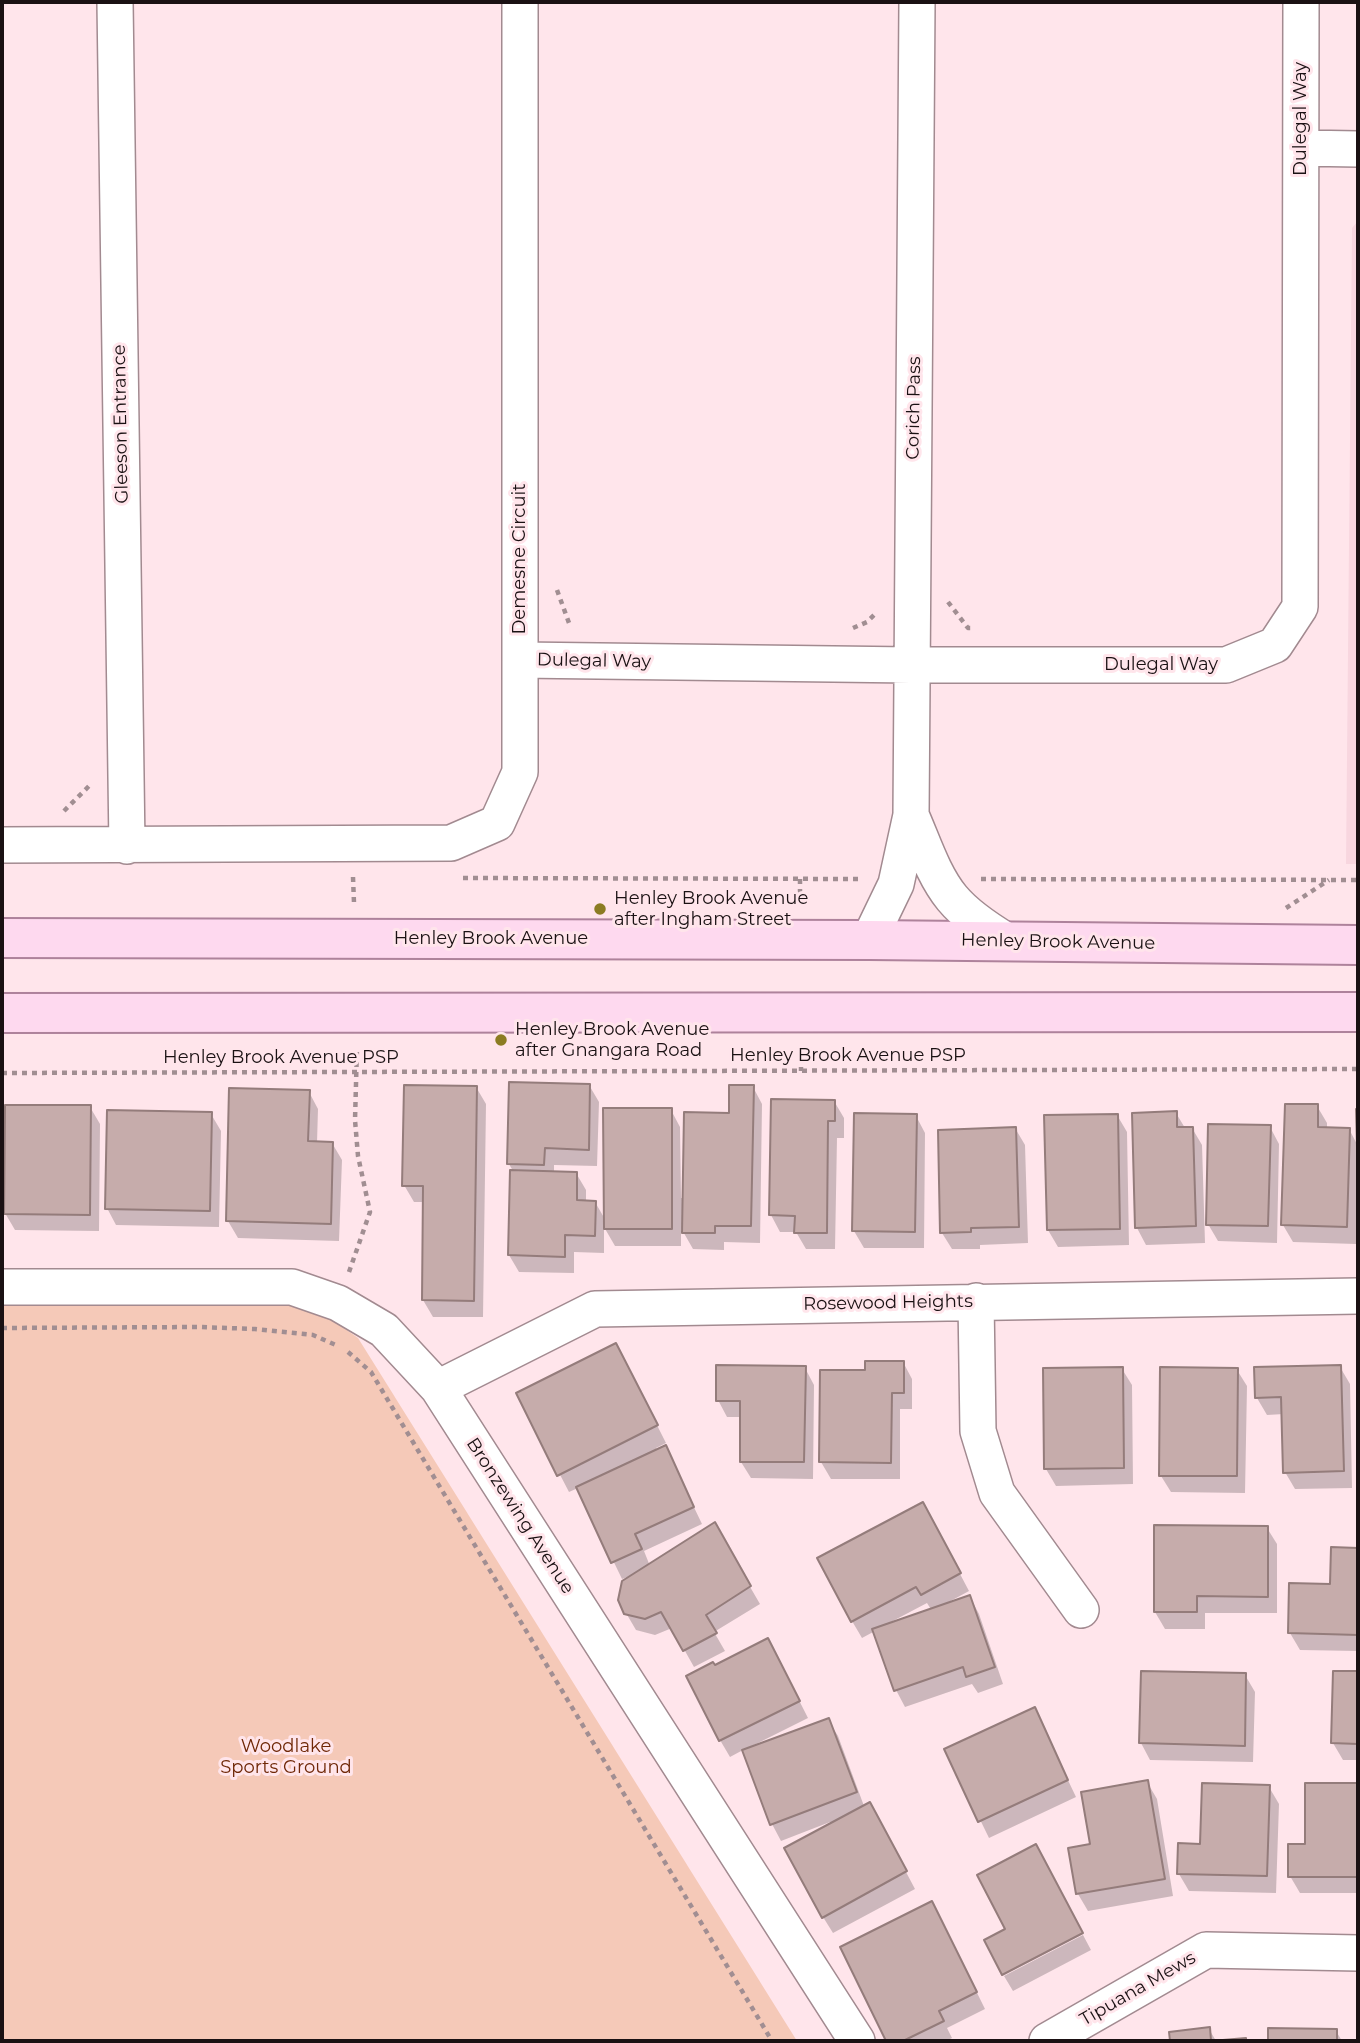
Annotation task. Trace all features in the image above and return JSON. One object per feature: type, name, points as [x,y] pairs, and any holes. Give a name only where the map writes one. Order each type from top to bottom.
[{"type":"main road","name":"Henley Brook Avenue","points":[[2,938],[869,940],[1358,945]]},
{"type":"main road","points":[[2,1013],[1358,1012]]},
{"type":"street","name":"Gleeson Entrance","points":[[115,2],[127,846]]},
{"type":"street","name":"Demesne Circuit","points":[[2,845],[451,843],[497,823],[520,772],[520,2]]},
{"type":"street","name":"Corich Pass","points":[[869,940],[897,879],[911,815],[917,2]]},
{"type":"street","name":"Dulegal Way","points":[[520,660],[911,665],[1226,665],[1275,645],[1300,607],[1301,2]]},
{"type":"street","points":[[1301,148],[1358,149]]},
{"type":"street","name":"Corich Pass","points":[[911,815],[951,897],[980,925],[1007,941]]},
{"type":"street","name":"Bronzewing Avenue","points":[[2,1287],[292,1287],[338,1303],[384,1330],[438,1388],[858,2041]]},
{"type":"street","name":"Rosewood Heights","points":[[438,1388],[595,1309],[1358,1296]]},
{"type":"street","points":[[976,1301],[978,1431],[997,1493],[1081,1610]]},
{"type":"street","name":"Tipuana Mews","points":[[1047,2041],[1206,1950],[1358,1953]]},
{"type":"path","points":[[912,580],[948,581],[948,603],[968,628],[982,628]]},
{"type":"path","points":[[520,585],[556,584],[562,609],[569,623],[578,628]]},
{"type":"path","points":[[845,664],[845,632],[867,622],[877,613],[878,606]]},
{"type":"path","points":[[340,877],[353,877]]},
{"type":"path","points":[[451,878],[897,879]]},
{"type":"path","points":[[940,879],[1358,880]]},
{"type":"path","name":"Henley Brook Avenue PSP","points":[[2,1073],[1358,1069]]},
{"type":"path","points":[[338,1303],[370,1212],[358,1156],[355,1072]]},
{"type":"path","points":[[2,1328],[199,1327],[313,1335],[345,1349],[371,1372],[772,2041]]},
{"type":"shaded area","points":[[1358,221],[1358,864],[1346,864],[1352,228]]},
{"type":"green space","name":"Woodlake Sports Ground","points":[[267,1297],[317,1309],[358,1338],[797,2041],[2,2041],[2,1298]]},
{"type":"building","points":[[509,1082],[590,1084],[589,1150],[545,1148],[544,1165],[507,1164]]},
{"type":"building","points":[[404,1085],[477,1086],[474,1301],[422,1300],[423,1186],[402,1186]]},
{"type":"building","points":[[729,1085],[754,1085],[751,1226],[715,1226],[715,1233],[682,1233],[684,1112],[729,1113]]},
{"type":"building","points":[[229,1088],[310,1090],[308,1141],[333,1142],[331,1224],[226,1221]]},
{"type":"building","points":[[771,1099],[835,1100],[835,1121],[828,1121],[827,1233],[794,1233],[795,1216],[769,1215]]},
{"type":"building","points":[[1285,1104],[1318,1104],[1318,1127],[1350,1128],[1347,1227],[1281,1225]]},
{"type":"building","points":[[5,1105],[91,1105],[90,1215],[4,1214]]},
{"type":"building","points":[[603,1108],[672,1108],[672,1229],[604,1229]]},
{"type":"building","points":[[1356,1109],[1358,1109],[1358,1185]]},
{"type":"building","points":[[107,1110],[212,1112],[210,1211],[105,1209]]},
{"type":"building","points":[[1177,1111],[1177,1127],[1193,1127],[1196,1226],[1135,1228],[1132,1113]]},
{"type":"building","points":[[854,1113],[917,1114],[915,1232],[852,1231]]},
{"type":"building","points":[[1118,1114],[1120,1229],[1047,1230],[1044,1115]]},
{"type":"building","points":[[1208,1124],[1271,1125],[1268,1226],[1206,1225]]},
{"type":"building","points":[[1016,1127],[1019,1227],[971,1228],[971,1232],[940,1233],[938,1130]]},
{"type":"building","points":[[510,1170],[577,1172],[577,1200],[596,1201],[595,1236],[565,1235],[565,1257],[508,1255]]},
{"type":"building","points":[[616,1343],[658,1425],[557,1476],[516,1393]]},
{"type":"building","points":[[865,1361],[904,1361],[904,1393],[892,1393],[891,1463],[819,1462],[820,1370],[865,1370]]},
{"type":"building","points":[[716,1365],[806,1366],[804,1462],[740,1462],[740,1401],[716,1401]]},
{"type":"building","points":[[1341,1365],[1344,1471],[1283,1473],[1281,1397],[1255,1398],[1254,1367]]},
{"type":"building","points":[[1123,1367],[1124,1468],[1044,1469],[1043,1368]]},
{"type":"building","points":[[1160,1367],[1238,1368],[1237,1476],[1159,1476]]},
{"type":"building","points":[[666,1445],[694,1507],[635,1534],[642,1549],[611,1563],[576,1487]]},
{"type":"building","points":[[923,1502],[961,1573],[921,1595],[916,1587],[851,1622],[817,1558]]},
{"type":"building","points":[[715,1522],[751,1586],[706,1615],[717,1633],[683,1651],[661,1612],[645,1619],[624,1614],[618,1600],[622,1581]]},
{"type":"building","points":[[1154,1525],[1268,1526],[1268,1597],[1197,1596],[1197,1612],[1154,1612]]},
{"type":"building","points":[[1331,1547],[1358,1548],[1358,1635],[1288,1633],[1289,1583],[1330,1584]]},
{"type":"building","points":[[970,1595],[995,1667],[966,1677],[963,1667],[894,1691],[872,1629]]},
{"type":"building","points":[[768,1638],[800,1701],[719,1741],[686,1676],[713,1662],[715,1665]]},
{"type":"building","points":[[1141,1671],[1246,1673],[1245,1746],[1139,1743]]},
{"type":"building","points":[[1333,1671],[1358,1671],[1358,1744],[1331,1743]]},
{"type":"building","points":[[1035,1707],[1068,1780],[978,1822],[944,1749]]},
{"type":"building","points":[[829,1718],[857,1792],[770,1825],[742,1750]]},
{"type":"building","points":[[1148,1780],[1165,1879],[1076,1894],[1068,1848],[1090,1844],[1081,1792]]},
{"type":"building","points":[[1202,1783],[1270,1785],[1267,1876],[1177,1874],[1178,1843],[1200,1844]]},
{"type":"building","points":[[1305,1783],[1358,1783],[1358,1877],[1288,1877],[1288,1844],[1305,1844]]},
{"type":"building","points":[[870,1802],[907,1871],[822,1918],[784,1848]]},
{"type":"building","points":[[1036,1844],[1083,1933],[1002,1975],[984,1940],[1005,1929],[977,1875]]},
{"type":"building","points":[[932,1901],[977,1992],[939,2011],[944,2021],[903,2041],[886,2041],[840,1947]]},
{"type":"building","points":[[1210,2027],[1211,2041],[1170,2041],[1169,2032]]},
{"type":"building","points":[[1268,2028],[1337,2029],[1337,2041],[1268,2041]]},
{"type":"building","points":[[1246,2038],[1246,2041],[1211,2041]]},
{"type":"place","name":"Henley Brook Avenue after Ingham Street","points":[[600,909]]},
{"type":"place","name":"Henley Brook Avenue after Gnangara Road","points":[[501,1040]]}]
